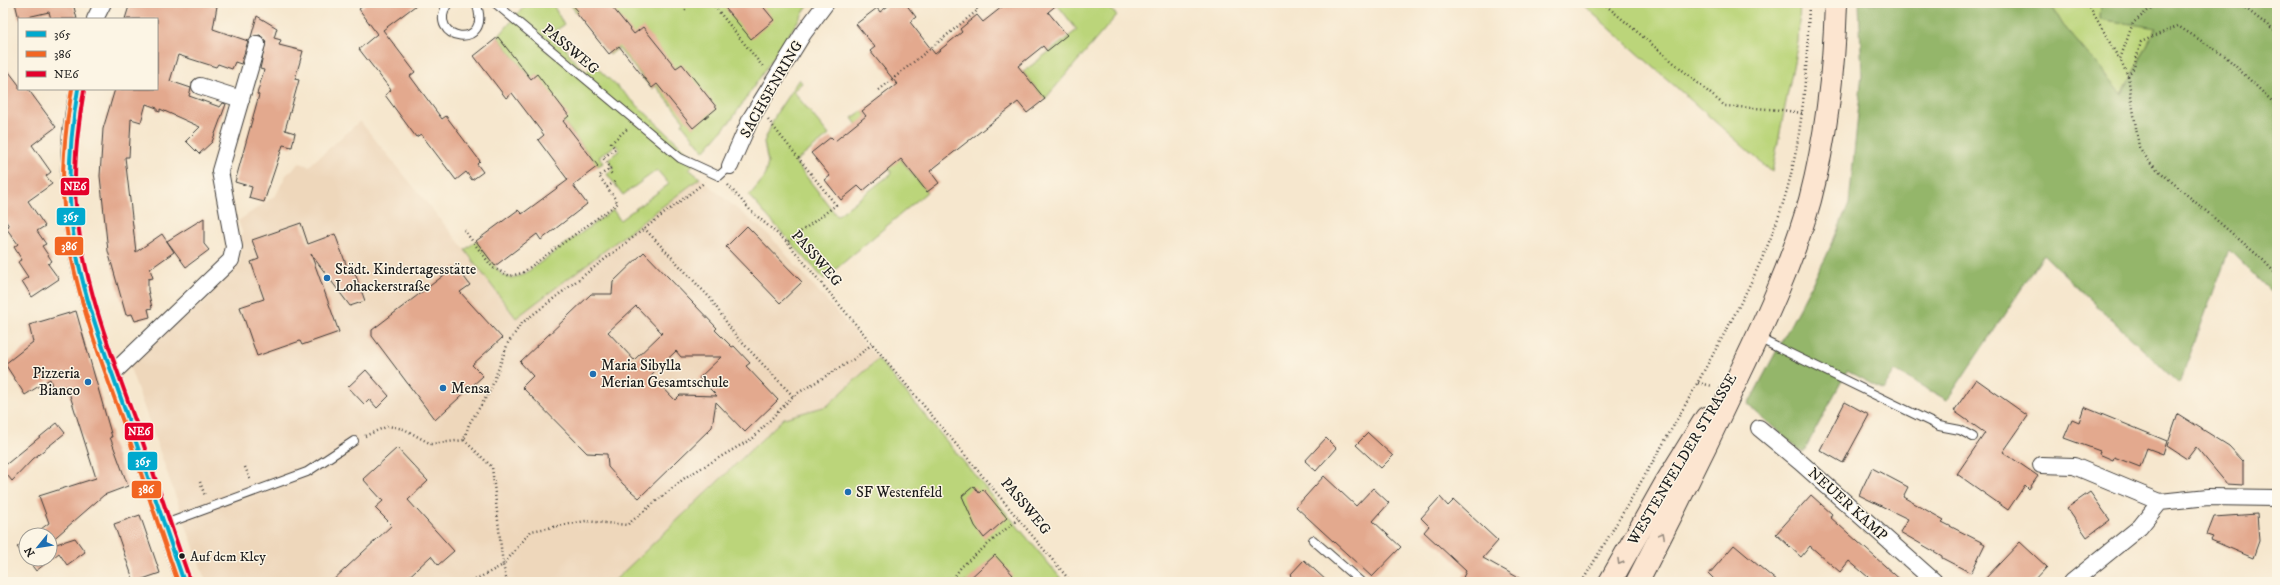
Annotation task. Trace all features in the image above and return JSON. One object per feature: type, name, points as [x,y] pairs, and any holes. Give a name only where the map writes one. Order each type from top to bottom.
[{"type":"street","name":"SACHSENRING","points":[[725,171],[758,107],[804,34],[826,3]]},
{"type":"street","name":"WESTENFELDER STRASSE","points":[[1637,582],[1685,492],[1757,338],[1797,242],[1810,199],[1828,116],[1836,3]]},
{"type":"street","points":[[112,374],[231,260],[234,247],[220,171],[257,44]]},
{"type":"street","points":[[200,86],[241,99]]},
{"type":"street","points":[[78,90],[69,140],[68,197],[75,249],[87,303],[184,582]]},
{"type":"street","name":"WESTENFELDER STRASSE","points":[[1610,582],[1666,481],[1757,338]]},
{"type":"street","name":"NEUER KAMP","points":[[1759,428],[1800,462],[1935,582]]},
{"type":"street","points":[[2041,465],[2074,466],[2160,502],[2208,497],[2277,498]]},
{"type":"street","points":[[2072,582],[2140,527],[2160,502]]},
{"type":"lane","points":[[448,3],[443,16],[445,26],[452,34],[463,36],[473,33],[479,24],[480,14],[476,3]]},
{"type":"lane","name":"PASSWEG","points":[[495,3],[680,158],[725,171]]},
{"type":"lane","points":[[1757,338],[1939,426],[1960,430],[1973,437]]},
{"type":"lane","points":[[165,524],[307,472],[354,441]]},
{"type":"lane","points":[[1313,540],[1362,582]]},
{"type":"path","points":[[680,3],[686,11]]},
{"type":"path","points":[[712,3],[775,81]]},
{"type":"path","points":[[879,90],[978,10],[972,3]]},
{"type":"path","points":[[1603,3],[1724,106],[1782,110],[1802,113]]},
{"type":"path","points":[[1582,582],[1698,382],[1759,266],[1775,226],[1788,185],[1802,113],[1807,65],[1809,3]]},
{"type":"path","points":[[2090,3],[2090,7],[2128,76],[2139,147],[2152,164],[2262,259],[2277,275]]},
{"type":"path","points":[[2120,59],[2133,23],[2157,3]]},
{"type":"path","points":[[2239,3],[2277,33]]},
{"type":"path","points":[[2128,76],[2134,67],[2141,42],[2178,26],[2225,56],[2277,106]]},
{"type":"path","points":[[758,107],[836,205],[786,242]]},
{"type":"path","points":[[464,230],[492,268],[510,276],[522,272],[618,203],[599,176],[611,168],[603,158],[615,149],[611,143],[636,121]]},
{"type":"path","points":[[608,170],[613,176]]},
{"type":"path","points":[[464,440],[469,424],[490,392],[508,343],[522,323],[701,184],[725,171]]},
{"type":"path","name":"PASSWEG","points":[[725,171],[751,211],[786,242],[1071,582]]},
{"type":"path","points":[[607,187],[616,181]]},
{"type":"path","points":[[644,228],[710,298],[734,335],[793,396]]},
{"type":"path","points":[[471,582],[503,565],[531,531],[586,521],[627,524],[686,477],[753,438],[793,396],[854,359],[872,344]]},
{"type":"path","points":[[354,441],[388,426],[404,429],[431,444],[464,440]]},
{"type":"path","points":[[464,440],[492,467],[503,565],[507,582]]},
{"type":"path","points":[[245,468],[247,472]]},
{"type":"path","points":[[200,482],[202,489]]},
{"type":"path","points":[[951,582],[961,567],[1018,519]]},
{"type":"shaded area","points":[[360,121],[462,246],[506,304],[689,169],[770,236],[878,359],[827,406],[784,418],[613,582],[206,582],[129,365],[175,324],[211,297],[211,291],[240,265],[242,232],[238,221],[276,195],[286,175],[300,163],[309,166]]},
{"type":"green space","points":[[527,3],[552,3],[564,25],[555,31],[572,58],[586,72],[594,65],[697,161],[689,169],[700,178],[516,318],[465,250],[476,241],[502,275],[511,278],[523,275],[613,210],[620,220],[669,184],[657,170],[623,195],[607,174],[614,168],[608,159],[620,150],[616,145],[599,157],[603,163],[598,166],[563,121],[537,74],[531,79],[498,37]]},
{"type":"green space","points":[[569,3],[810,3],[732,119],[704,151],[682,124],[684,121],[656,86],[652,89],[618,48],[610,55]]},
{"type":"green space","points":[[1056,3],[1102,3],[1117,15],[1045,99],[1023,72],[1077,30]]},
{"type":"green space","points":[[1581,3],[1800,3],[1798,42],[1772,172]]},
{"type":"green space","points":[[1859,3],[2050,3],[2063,25],[2122,94],[2156,28],[2099,19],[2100,3],[2277,3],[2277,298],[2229,250],[2179,384],[2044,255],[1947,400],[1895,371],[1883,390],[1847,371],[1803,453],[1748,405],[1826,257],[1849,204],[1862,74]]},
{"type":"green space","points":[[2050,3],[2100,3],[2099,19],[2156,27],[2122,95],[2063,25]]},
{"type":"green space","points":[[799,79],[802,83],[793,91],[829,135],[795,162],[837,216],[892,173],[852,118],[862,111],[927,192],[824,279],[749,196],[764,178],[768,163],[764,142],[776,114]]},
{"type":"green space","name":"SF Westenfeld","points":[[878,359],[1064,582],[613,582],[784,418],[827,406]]},
{"type":"building","points":[[15,3],[73,3],[77,18],[51,18],[49,12],[19,18]]},
{"type":"building","points":[[130,3],[198,3],[217,6],[213,29],[248,41],[241,64],[235,62],[232,69],[218,64],[216,67],[178,55],[170,81],[191,88],[189,96],[220,107],[223,103],[226,104],[212,142],[199,154],[186,141],[200,127],[160,109],[160,112],[157,111],[157,108],[146,104],[141,122],[131,119],[129,157],[125,157],[136,252],[162,234],[174,252],[150,269],[153,278],[148,279],[148,290],[152,308],[148,309],[150,317],[135,321],[132,314],[126,315],[108,251],[100,176],[103,129],[115,90],[158,90],[158,18],[125,18]]},
{"type":"building","points":[[367,3],[419,3],[383,30],[415,72],[410,76],[442,119],[446,116],[480,161],[477,164],[483,172],[472,180],[466,172],[456,180],[421,134],[416,137],[385,95],[391,90],[359,49],[377,34],[359,9]]},
{"type":"building","points":[[571,3],[609,3],[634,34],[643,27],[676,68],[682,64],[717,108],[693,128],[657,84],[652,88],[619,46],[609,54],[576,13],[578,11]]},
{"type":"building","points":[[721,3],[760,3],[774,20],[751,39]]},
{"type":"building","points":[[892,3],[905,3],[916,17],[910,22],[935,54],[962,32],[960,29],[977,15],[983,22],[1007,3],[1059,3],[1048,12],[1067,35],[1047,51],[1043,46],[1018,66],[1045,99],[1027,113],[1018,102],[930,171],[939,183],[927,192],[901,159],[863,191],[858,186],[841,200],[825,180],[830,176],[811,153],[831,137],[835,141],[866,116],[862,111],[897,84],[870,51],[875,47],[856,24],[877,8],[880,12]]},
{"type":"building","points":[[257,16],[277,28],[274,38],[281,40],[279,45],[303,51],[295,79],[299,80],[285,130],[295,133],[292,147],[283,145],[264,202],[249,198],[252,187],[235,182],[259,95],[257,94],[264,70],[260,69],[266,41],[260,35],[251,37]]},
{"type":"building","points":[[498,37],[531,79],[537,74],[569,116],[563,121],[598,166],[573,185],[587,204],[541,240],[537,234],[495,266],[476,241],[518,210],[522,214],[568,180],[538,140],[544,135],[512,93],[506,98],[474,56]]},
{"type":"building","points":[[3,64],[18,84],[18,90],[29,90],[56,127],[32,145],[51,172],[46,176],[52,184],[28,201],[45,226],[37,231],[46,244],[42,246],[52,261],[48,264],[59,279],[32,297],[22,281],[28,277],[18,262],[22,260],[14,247],[18,244],[6,228],[9,226],[3,217]]},
{"type":"building","points":[[204,218],[204,244],[209,250],[186,267],[167,241]]},
{"type":"building","points":[[301,223],[308,244],[335,234],[350,275],[355,273],[365,301],[350,306],[311,254],[339,332],[302,345],[300,341],[257,356],[240,307],[264,299],[251,262],[259,259],[252,240]]},
{"type":"building","points":[[747,226],[802,282],[780,303],[726,247]]},
{"type":"building","name":"Maria Sibylla Merian Gesamtschule","points":[[644,252],[717,328],[715,330],[732,347],[734,346],[750,363],[746,366],[778,400],[745,432],[716,402],[712,427],[639,498],[623,484],[608,467],[607,454],[587,453],[522,387],[533,376],[520,362],[591,294],[612,294],[613,282]],"holes":[[[636,306],[662,333],[634,360],[608,332]],[[676,351],[681,357],[721,357],[699,378],[717,396],[680,395],[675,400],[651,375]]]},
{"type":"building","points":[[456,266],[470,285],[460,292],[502,338],[472,365],[483,376],[435,420],[372,336],[372,330]]},
{"type":"building","points":[[76,311],[112,437],[110,437],[128,486],[104,495],[58,535],[58,527],[44,527],[49,523],[39,496],[96,478],[67,386],[53,390],[50,379],[25,395],[5,364],[33,342],[29,325]]},
{"type":"building","points":[[366,370],[389,396],[377,408],[369,399],[364,404],[348,387]]},
{"type":"building","points":[[1976,379],[2028,416],[2003,452],[2038,476],[2029,489],[2025,485],[2008,510],[1957,474],[1985,433],[1954,411]]},
{"type":"building","points":[[1845,402],[1869,415],[1843,463],[1820,450]]},
{"type":"building","points":[[2084,407],[2167,441],[2163,454],[2147,448],[2140,467],[2114,457],[2113,460],[2099,454],[2100,451],[2064,438],[2072,419],[2079,422]]},
{"type":"building","points":[[2178,414],[2229,446],[2243,461],[2243,485],[2227,484],[2196,447],[2187,459],[2167,446]]},
{"type":"building","points":[[57,423],[65,433],[33,459],[12,481],[3,470],[3,467]]},
{"type":"building","points":[[1368,433],[1393,456],[1381,468],[1356,445]]},
{"type":"building","points":[[1326,438],[1336,448],[1316,471],[1305,461]]},
{"type":"building","points":[[397,448],[428,481],[408,500],[454,551],[438,565],[431,556],[403,582],[331,582],[392,525],[375,508],[383,501],[363,479]]},
{"type":"building","points":[[1872,468],[1908,487],[1903,497],[1944,520],[1942,522],[1985,544],[1971,573],[1942,558],[1942,556],[1900,532],[1908,519],[1859,495]]},
{"type":"building","points":[[1324,476],[1356,506],[1373,488],[1389,503],[1373,521],[1401,547],[1372,577],[1296,507]]},
{"type":"building","points":[[974,486],[979,493],[983,489],[1007,518],[984,538],[975,526],[962,496]]},
{"type":"building","points":[[2090,492],[2110,520],[2087,537],[2067,508]]},
{"type":"building","points":[[1811,495],[1832,514],[1830,517],[1903,582],[1874,582],[1849,561],[1840,572],[1810,546],[1801,557],[1776,534]]},
{"type":"building","points":[[1440,497],[1448,506],[1454,500],[1498,541],[1483,558],[1526,582],[1461,582],[1466,571],[1424,532],[1429,526],[1421,518]]},
{"type":"building","points":[[2257,514],[2259,541],[2253,558],[2211,540],[2213,537],[2207,535],[2214,517]]},
{"type":"building","points":[[140,515],[160,573],[134,582],[114,524]]},
{"type":"building","points":[[75,538],[85,552],[67,565],[59,553],[58,554],[58,543]]},
{"type":"building","points":[[2020,542],[2047,567],[2033,582],[1982,582]]},
{"type":"building","points":[[1734,545],[1778,582],[1717,582],[1709,574]]},
{"type":"building","points":[[995,555],[1013,575],[1005,582],[966,582]]},
{"type":"building","points":[[1304,560],[1328,582],[1297,582],[1290,575]]},
{"type":"building","points":[[33,567],[41,567],[36,571]]},
{"type":"transit line","name":"386","points":[[72,90],[65,137],[63,170],[65,218],[69,246],[82,299],[98,352],[178,582]]},
{"type":"transit line","name":"365","points":[[78,90],[73,120],[69,183],[74,240],[79,265],[92,314],[184,582]]},
{"type":"transit line","name":"NE6","points":[[84,90],[77,137],[75,184],[77,216],[86,269],[108,345],[190,580]]},
{"type":"place","name":"Städt. Kindertagesstätte Lohackerstraße","points":[[327,278]]},
{"type":"place","name":"Maria Sibylla Merian Gesamtschule","points":[[593,374]]},
{"type":"place","name":"Pizzeria Bianco","points":[[88,382]]},
{"type":"place","name":"Mensa","points":[[443,388]]},
{"type":"place","name":"SF Westenfeld","points":[[848,492]]},
{"type":"place","name":"Auf dem Kley","points":[[182,556]]}]
